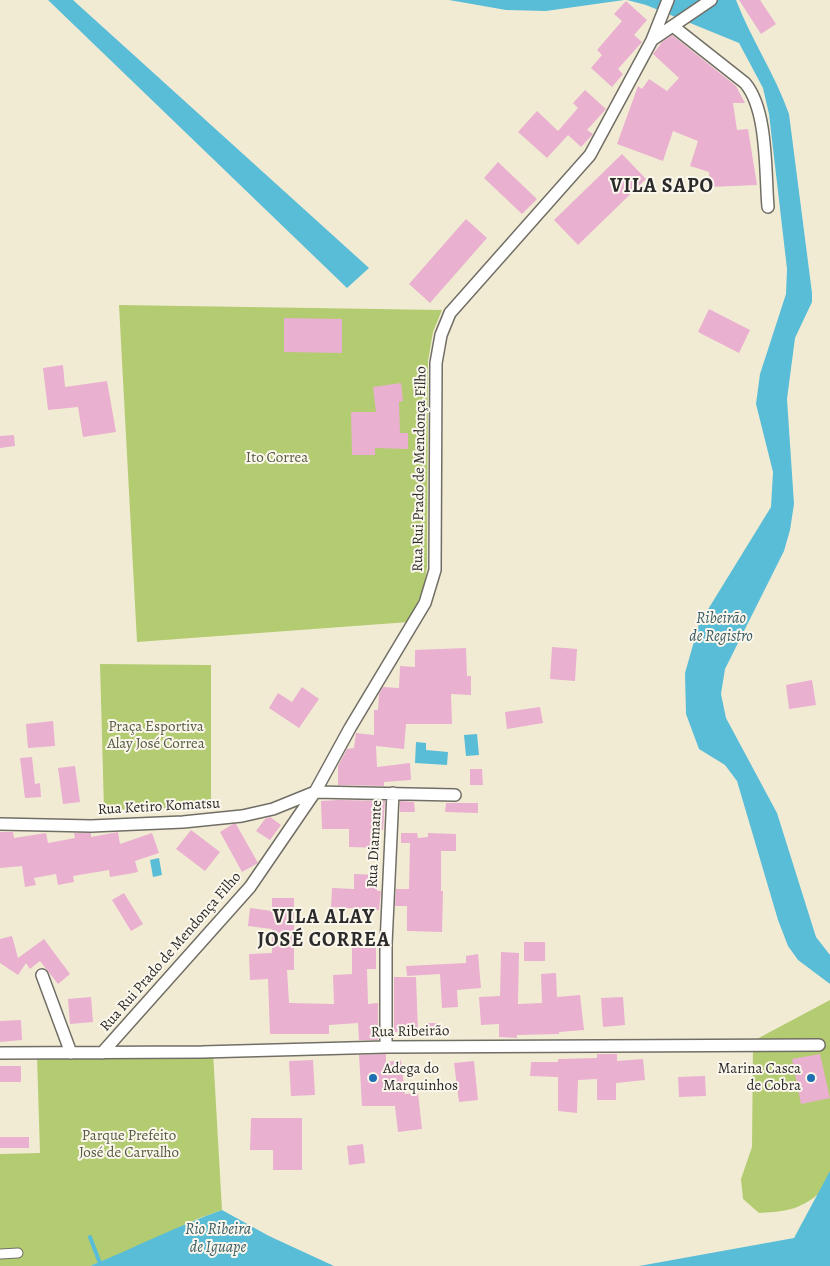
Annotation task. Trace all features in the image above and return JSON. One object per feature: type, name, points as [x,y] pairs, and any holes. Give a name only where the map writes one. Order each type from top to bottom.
[{"type":"street","name":"Rua Rui Prado de Mendonça Filho","points":[[102,1053],[240,899],[315,792],[350,728],[416,620],[432,585],[436,552],[436,363],[444,326],[457,303],[590,155],[652,40],[668,0]]},
{"type":"street","points":[[652,40],[712,0]]},
{"type":"street","points":[[678,24],[745,82],[751,90],[760,120],[768,207]]},
{"type":"street","points":[[315,792],[455,795]]},
{"type":"street","name":"Rua Ketiro Komatsu","points":[[0,824],[91,826],[183,822],[242,816],[273,809],[315,792]]},
{"type":"street","name":"Rua Diamante","points":[[386,1047],[386,944],[393,793]]},
{"type":"street","points":[[42,975],[70,1053]]},
{"type":"street","name":"Rua Ribeirão","points":[[0,1053],[102,1053],[386,1047],[820,1046]]},
{"type":"street","points":[[0,1254],[18,1253]]},
{"type":"green space","name":"Ito Correa","points":[[119,305],[442,310],[433,332],[428,361],[427,567],[424,587],[409,622],[137,642]]},
{"type":"green space","name":"Praça Esportiva Alay José Correa","points":[[100,664],[211,665],[211,807],[104,810]]},
{"type":"green space","points":[[830,1000],[830,1184],[798,1207],[759,1213],[743,1199],[741,1179],[752,1147],[753,1041]]},
{"type":"green space","name":"Parque Prefeito José de Carvalho","points":[[213,1052],[222,1210],[90,1266],[0,1266],[0,1154],[40,1153],[37,1056]]},
{"type":"water","points":[[48,0],[73,0],[369,268],[347,288]]},
{"type":"water","points":[[449,0],[624,0],[546,11],[506,10]]},
{"type":"water","name":"Ribeirão de Registro","points":[[627,0],[736,0],[789,114],[812,293],[812,302],[795,338],[787,399],[794,504],[784,551],[725,669],[721,694],[726,718],[777,813],[816,937],[830,955],[830,984],[798,960],[788,946],[778,920],[737,781],[725,765],[699,749],[686,714],[685,673],[699,624],[771,507],[773,472],[756,404],[760,374],[786,294],[787,269],[769,114],[763,88],[739,43],[646,5]]},
{"type":"water","points":[[477,734],[479,755],[466,756],[464,735]]},
{"type":"water","points":[[416,742],[426,743],[426,750],[448,752],[447,765],[415,763]]},
{"type":"water","points":[[159,858],[162,875],[153,877],[150,860]]},
{"type":"water","points":[[830,1171],[830,1266],[639,1266],[794,1238]]},
{"type":"water","name":"Rio Ribeira de Iguape","points":[[222,1210],[269,1236],[334,1266],[90,1266],[189,1223]]},
{"type":"building","points":[[739,0],[760,0],[776,24],[761,34]]},
{"type":"building","points":[[626,1],[647,20],[634,35],[642,42],[618,69],[623,74],[612,87],[591,68],[602,55],[597,50],[622,21],[614,14]]},
{"type":"building","points":[[672,35],[736,86],[745,103],[733,103],[737,130],[748,129],[757,185],[710,187],[709,172],[690,166],[698,141],[673,131],[663,161],[617,144],[638,86],[642,89],[649,79],[667,91],[679,78],[653,54],[662,42]]},
{"type":"building","points":[[585,90],[606,109],[587,130],[593,134],[581,147],[568,135],[547,158],[518,132],[537,111],[558,131],[578,108],[573,103]]},
{"type":"building","points":[[622,154],[646,179],[578,245],[554,220]]},
{"type":"building","points":[[498,162],[537,199],[522,214],[484,178]]},
{"type":"building","points":[[466,219],[487,238],[430,303],[409,284]]},
{"type":"building","points":[[709,309],[750,330],[739,353],[698,332]]},
{"type":"building","points":[[284,318],[342,319],[342,353],[284,352]]},
{"type":"building","points":[[63,365],[65,387],[107,381],[116,432],[83,437],[78,407],[48,410],[43,368]]},
{"type":"building","points":[[401,383],[403,401],[399,402],[400,433],[408,433],[408,449],[375,448],[375,455],[352,455],[351,412],[376,412],[373,387]]},
{"type":"building","points":[[14,435],[15,446],[0,448],[0,436]]},
{"type":"building","points":[[552,647],[577,649],[575,681],[550,679]]},
{"type":"building","points":[[466,648],[467,676],[471,676],[471,695],[451,694],[452,724],[406,724],[404,749],[376,746],[377,767],[410,763],[411,780],[384,782],[384,786],[338,785],[338,766],[347,749],[354,748],[356,733],[374,735],[374,710],[378,710],[379,694],[383,687],[399,688],[400,666],[415,667],[415,650]]},
{"type":"building","points":[[812,680],[816,705],[789,709],[786,685]]},
{"type":"building","points":[[302,687],[319,699],[299,728],[269,708],[278,693],[292,702]]},
{"type":"building","points":[[540,707],[543,723],[507,729],[505,712]]},
{"type":"building","points":[[53,721],[55,746],[28,748],[26,724]]},
{"type":"building","points":[[32,757],[35,784],[40,783],[41,797],[25,798],[20,758]]},
{"type":"building","points":[[75,766],[80,802],[63,804],[58,768]]},
{"type":"building","points":[[470,769],[482,769],[483,785],[470,785]]},
{"type":"building","points":[[321,801],[385,801],[383,830],[380,830],[380,848],[349,847],[349,829],[322,829]]},
{"type":"building","points":[[400,801],[414,802],[415,812],[400,812]]},
{"type":"building","points":[[446,803],[478,803],[478,813],[445,812]]},
{"type":"building","points":[[270,817],[281,825],[270,840],[256,831],[265,819]]},
{"type":"building","points":[[236,824],[258,863],[242,872],[220,832]]},
{"type":"building","points":[[191,830],[220,852],[205,871],[176,849]]},
{"type":"building","points":[[0,832],[13,832],[14,838],[46,833],[48,843],[75,838],[74,833],[91,833],[91,837],[118,832],[120,844],[152,833],[159,853],[135,861],[138,872],[110,877],[109,870],[73,876],[74,882],[58,885],[56,874],[34,878],[36,885],[25,887],[22,866],[0,868]]},
{"type":"building","points":[[401,833],[417,833],[418,838],[428,837],[428,833],[456,834],[456,851],[441,851],[441,891],[443,891],[442,932],[407,931],[407,906],[395,906],[396,889],[409,889],[410,843],[401,843]]},
{"type":"building","points":[[354,874],[378,875],[377,891],[381,891],[379,910],[331,907],[332,888],[354,889]]},
{"type":"building","points":[[124,893],[143,924],[131,931],[112,900]]},
{"type":"building","points":[[272,898],[294,898],[294,970],[287,970],[289,1003],[334,1004],[333,975],[352,974],[352,946],[376,946],[376,969],[367,969],[368,1004],[378,1003],[378,1040],[359,1040],[358,1023],[329,1025],[329,1034],[270,1034],[268,979],[250,980],[249,954],[272,953],[272,929],[248,926],[250,908],[272,911]]},
{"type":"building","points":[[12,936],[18,958],[44,939],[70,974],[58,984],[40,961],[30,969],[26,963],[18,975],[0,963],[0,939]]},
{"type":"building","points":[[524,942],[545,942],[545,961],[524,961]]},
{"type":"building","points":[[501,952],[519,953],[518,1004],[542,1003],[541,974],[556,973],[557,997],[580,995],[584,1030],[559,1032],[559,1034],[517,1035],[517,1038],[499,1037],[499,1024],[481,1025],[479,997],[500,996]]},
{"type":"building","points":[[478,954],[481,988],[457,990],[458,1007],[442,1008],[440,974],[407,976],[406,966],[466,963],[466,956]]},
{"type":"building","points":[[394,977],[416,977],[418,1032],[394,1032]]},
{"type":"building","points":[[91,997],[93,1022],[70,1024],[68,999]]},
{"type":"building","points":[[623,997],[625,1025],[603,1027],[601,998]]},
{"type":"building","points":[[21,1020],[22,1040],[0,1042],[0,1021]]},
{"type":"building","points":[[427,1023],[438,1023],[438,1037],[427,1037]]},
{"type":"building","points":[[386,1054],[386,1062],[401,1060],[405,1094],[418,1093],[422,1129],[398,1132],[395,1106],[362,1106],[359,1055]]},
{"type":"building","points":[[597,1054],[617,1054],[617,1061],[643,1059],[645,1080],[616,1083],[616,1100],[597,1100],[597,1079],[578,1080],[577,1113],[558,1111],[558,1077],[530,1076],[531,1062],[558,1062],[558,1059],[597,1058]]},
{"type":"building","name":"Marina Casca de Cobra","points":[[820,1054],[830,1098],[801,1104],[792,1059]]},
{"type":"building","points":[[313,1060],[315,1095],[291,1096],[289,1061]]},
{"type":"building","points":[[474,1061],[478,1100],[459,1102],[454,1063]]},
{"type":"building","points":[[0,1066],[21,1066],[21,1082],[0,1082]]},
{"type":"building","points":[[705,1076],[706,1096],[679,1097],[678,1077]]},
{"type":"building","points":[[251,1118],[302,1118],[302,1170],[273,1170],[273,1150],[250,1150]]},
{"type":"building","points":[[0,1137],[29,1137],[29,1148],[0,1148]]},
{"type":"building","points":[[363,1144],[365,1163],[349,1165],[347,1146]]},
{"type":"waterway","points":[[90,1237],[101,1266]]},
{"type":"place","name":"Adega do Marquinhos","points":[[373,1078]]},
{"type":"place","name":"Marina Casca de Cobra","points":[[811,1078]]},
{"type":"district","name":"VILA SAPO","points":[[662,187]]},
{"type":"district","name":"VILA ALAY JOSÉ CORREA","points":[[324,930]]}]
